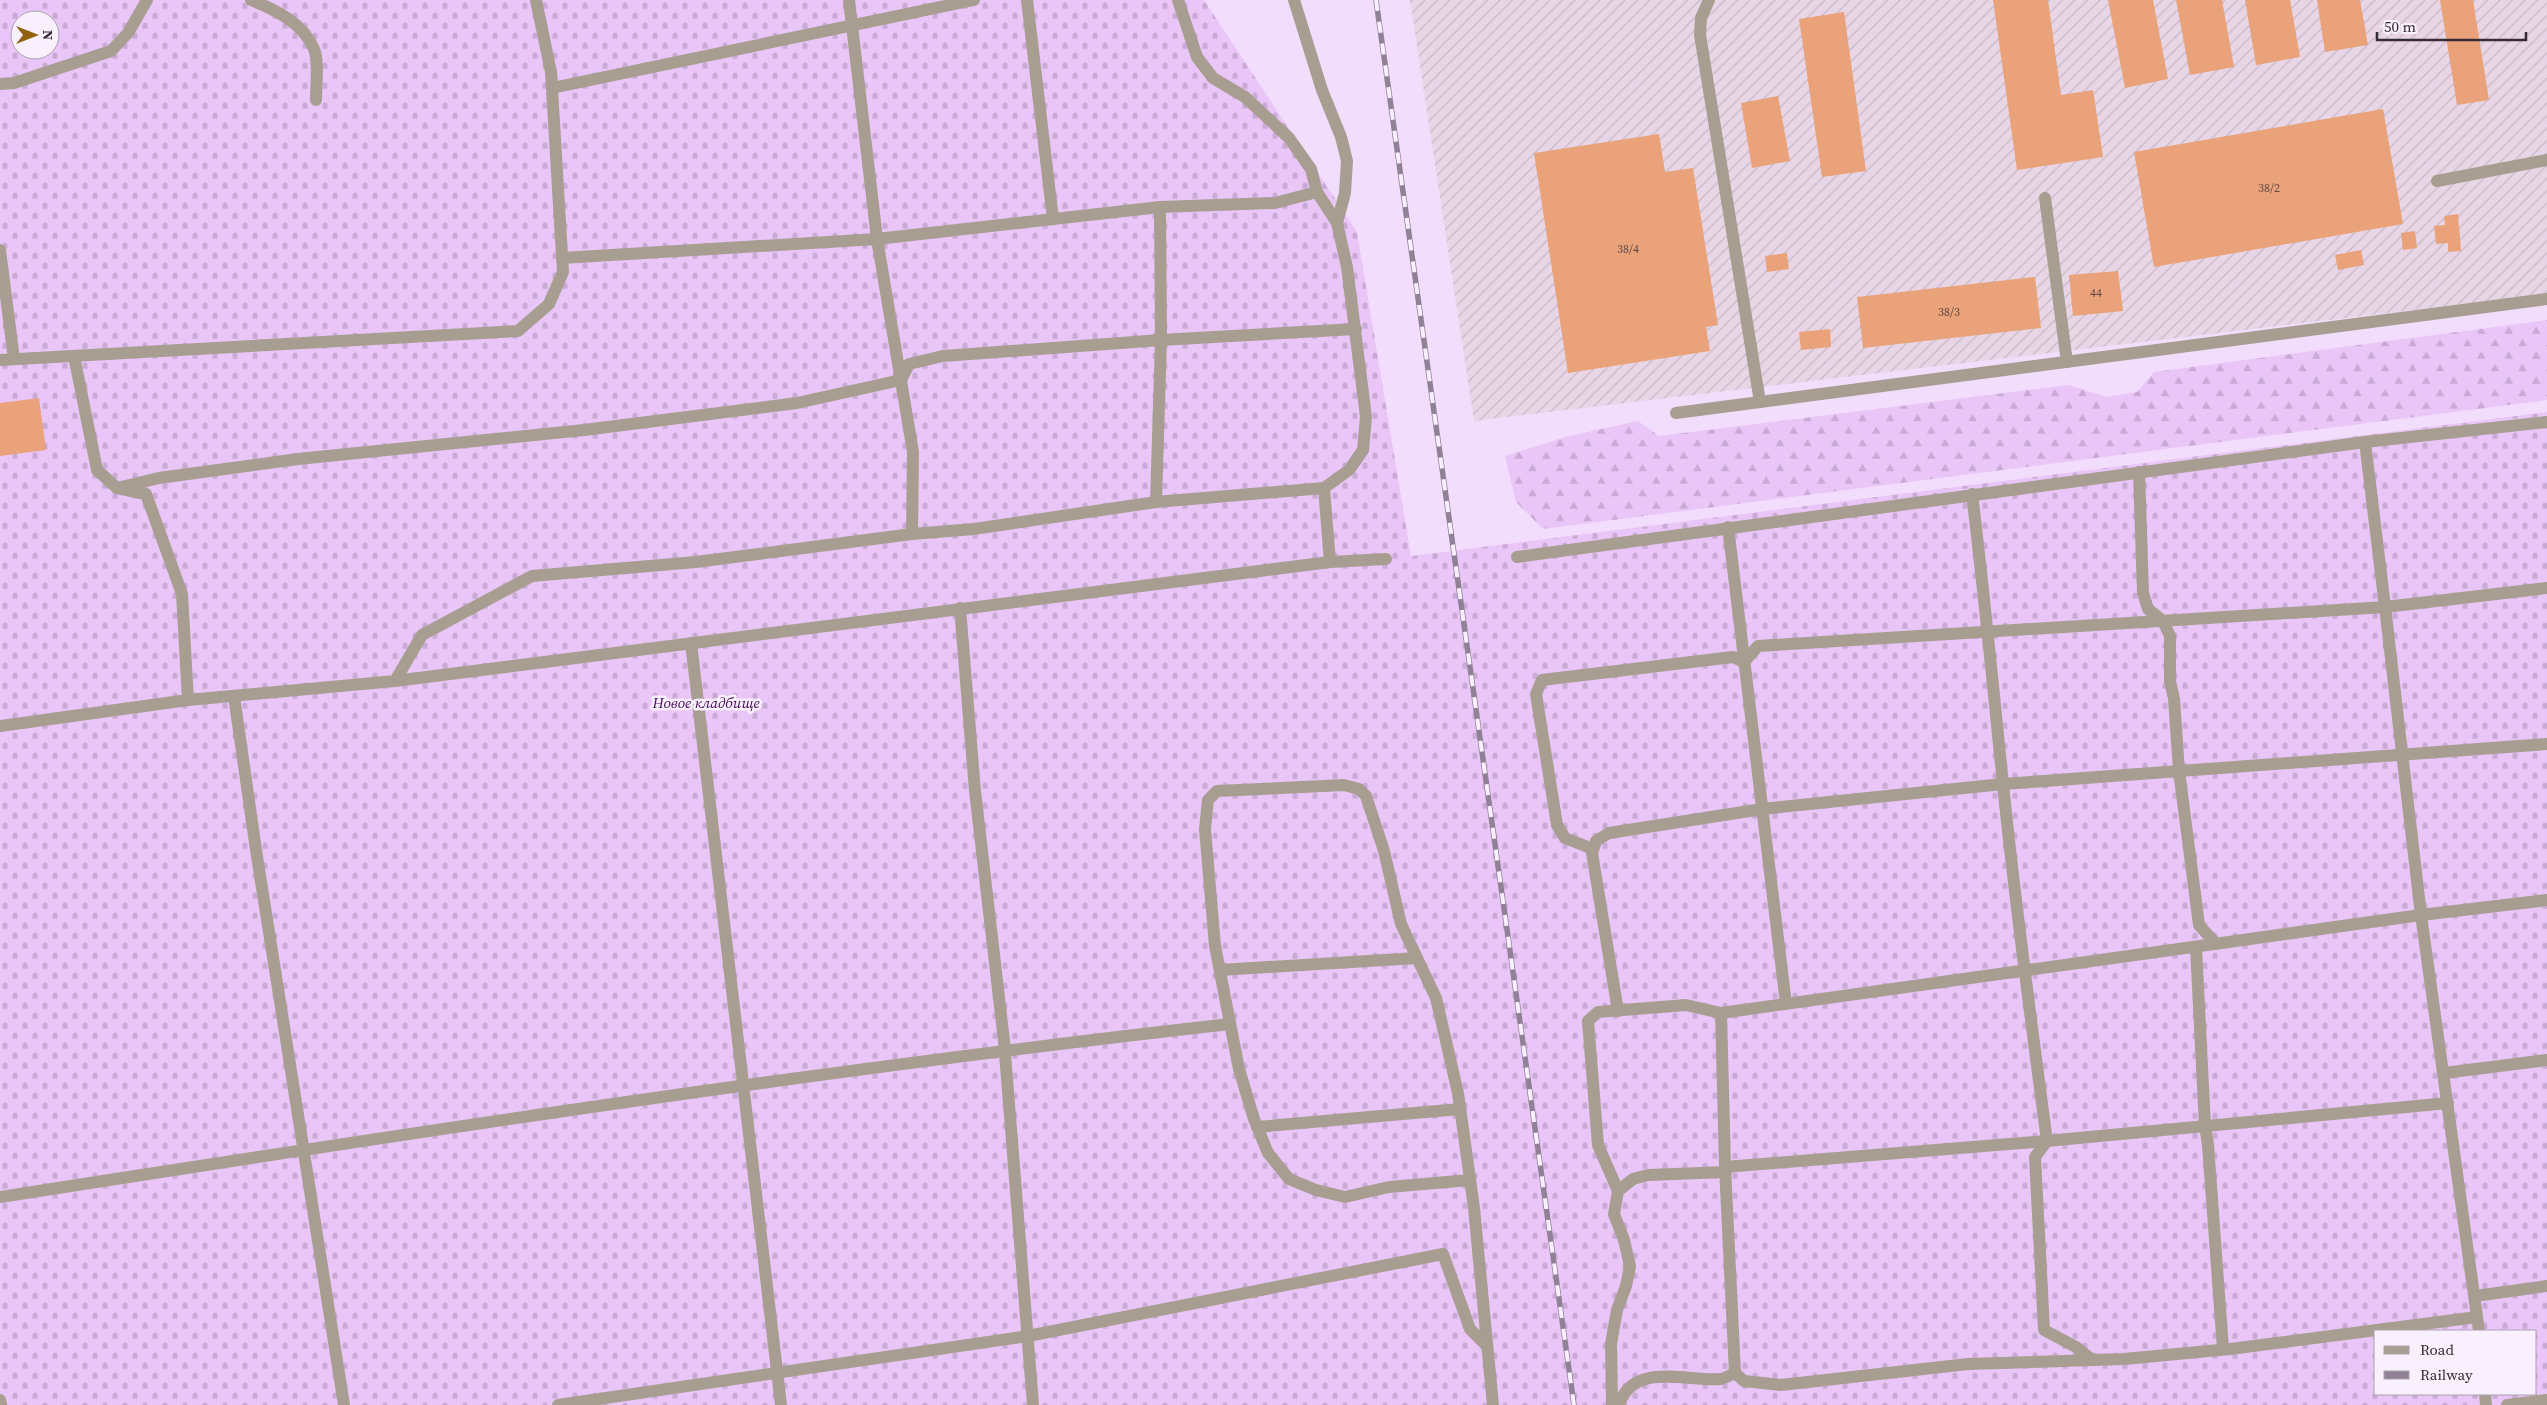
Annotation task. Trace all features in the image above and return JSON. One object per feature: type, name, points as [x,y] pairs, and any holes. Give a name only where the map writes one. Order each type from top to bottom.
[{"type":"lane","points":[[0,84],[14,83],[111,51],[128,33],[147,0]]},
{"type":"lane","points":[[139,11],[157,0]]},
{"type":"lane","points":[[251,0],[282,12],[305,36],[315,50],[316,100]]},
{"type":"lane","points":[[0,360],[518,331],[549,304],[564,272],[551,72],[536,0]]},
{"type":"lane","points":[[849,0],[877,239],[914,452],[912,534]]},
{"type":"lane","points":[[552,88],[852,27],[974,0]]},
{"type":"lane","points":[[1027,0],[1053,219]]},
{"type":"lane","points":[[1294,0],[1347,161],[1345,193],[1337,223]]},
{"type":"lane","points":[[1709,0],[1701,18],[1700,35],[1760,402]]},
{"type":"lane","points":[[395,681],[422,635],[532,576],[696,562],[912,534],[974,529],[1156,502],[1324,488],[1349,470],[1363,450],[1366,418],[1347,268],[1337,223],[1317,192],[1311,169],[1288,138],[1245,97],[1213,78],[1198,57],[1179,1]]},
{"type":"lane","points":[[2438,181],[2547,160]]},
{"type":"lane","points":[[562,258],[877,239],[1160,207],[1275,203],[1317,192]]},
{"type":"lane","points":[[2045,198],[2067,362]]},
{"type":"lane","points":[[1156,502],[1160,340],[1160,207]]},
{"type":"lane","points":[[0,250],[14,359]]},
{"type":"lane","points":[[1676,413],[2547,299]]},
{"type":"lane","points":[[901,380],[908,364],[942,356],[1160,340],[1356,329]]},
{"type":"lane","points":[[74,356],[97,470],[117,488],[146,494],[182,594],[188,700]]},
{"type":"lane","points":[[117,488],[159,478],[298,459],[584,430],[797,404],[901,380]]},
{"type":"lane","points":[[1517,557],[2365,442],[2547,422]]},
{"type":"lane","points":[[2365,442],[2404,754],[2421,915],[2479,1330]]},
{"type":"lane","points":[[2139,472],[2143,593],[2148,609],[2163,621],[2170,636],[2170,681],[2174,699],[2179,771],[2199,925],[2216,944]]},
{"type":"lane","points":[[1324,488],[1330,562]]},
{"type":"lane","points":[[1972,494],[1989,632],[2003,784],[2024,971],[2046,1141],[2035,1157],[2044,1330],[2076,1347],[2092,1360]]},
{"type":"lane","points":[[1728,527],[1786,1004]]},
{"type":"lane","points":[[0,726],[188,700],[395,681],[1330,562],[1386,559]]},
{"type":"lane","points":[[1744,662],[1758,646],[2385,607],[2547,588]]},
{"type":"lane","points":[[960,608],[976,791],[1004,1049],[1033,1405]]},
{"type":"lane","points":[[691,643],[781,1405]]},
{"type":"lane","points":[[1593,849],[1565,838],[1557,825],[1536,694],[1542,680],[1733,656],[1744,662]]},
{"type":"lane","points":[[234,696],[257,859],[344,1405]]},
{"type":"lane","points":[[1618,1011],[1592,853],[1596,841],[1610,833],[1762,809],[2003,784],[2547,744]]},
{"type":"lane","points":[[1470,1180],[1389,1187],[1345,1196],[1316,1190],[1289,1178],[1268,1153],[1257,1127],[1239,1069],[1215,946],[1205,829],[1208,800],[1217,791],[1344,785],[1360,788],[1366,796],[1374,816],[1401,924],[1436,998],[1460,1109],[1470,1180],[1493,1405]]},
{"type":"lane","points":[[1612,1405],[1611,1344],[1617,1310],[1626,1286],[1630,1266],[1624,1240],[1614,1214],[1618,1191],[1598,1145],[1588,1021],[1598,1012],[1686,1005],[1721,1013],[2421,915],[2547,900]]},
{"type":"lane","points":[[2196,947],[2205,1126],[2223,1349]]},
{"type":"lane","points":[[1220,970],[1417,958]]},
{"type":"lane","points":[[1721,1013],[1725,1169],[1735,1373],[1744,1381],[1781,1385],[1968,1364],[2092,1360],[2223,1349],[2477,1317]]},
{"type":"lane","points":[[0,1197],[304,1150],[1004,1049],[1230,1024]]},
{"type":"lane","points":[[2444,1073],[2547,1060]]},
{"type":"lane","points":[[1618,1191],[1633,1179],[1648,1175],[2046,1141],[2448,1103]]},
{"type":"lane","points":[[1257,1127],[1460,1109]]},
{"type":"lane","points":[[558,1405],[1028,1336],[1443,1254],[1470,1329],[1487,1346]]},
{"type":"lane","points":[[2475,1296],[2547,1286]]},
{"type":"lane","points":[[1619,1405],[1622,1396],[1633,1384],[1656,1378],[1682,1376],[1722,1379],[1735,1373]]},
{"type":"lane","points":[[0,1400],[1,1405]]},
{"type":"lane","points":[[2507,1405],[2547,1400]]},
{"type":"shaded area","points":[[1410,0],[2547,0],[2547,294],[1474,421]]},
{"type":"green space","name":"Новое кладбище","points":[[0,0],[1204,0],[1357,232],[1411,556],[2547,412],[2547,1405],[0,1405]]},
{"type":"green space","points":[[2547,320],[2547,400],[1543,529],[1516,502],[1505,456],[1569,436],[1638,421],[1659,436],[2069,385],[2107,397],[2137,392],[2154,372]]},
{"type":"building","points":[[1993,0],[2048,0],[2061,95],[2093,90],[2103,157],[2017,170]]},
{"type":"building","points":[[2108,0],[2153,0],[2168,79],[2125,88]]},
{"type":"building","points":[[2176,0],[2222,0],[2234,67],[2190,75]]},
{"type":"building","points":[[2245,0],[2290,0],[2300,57],[2256,65]]},
{"type":"building","points":[[2317,0],[2360,0],[2368,45],[2325,52]]},
{"type":"building","points":[[2440,0],[2473,0],[2489,100],[2457,105]]},
{"type":"building","points":[[1844,12],[1866,171],[1822,177],[1799,19]]},
{"type":"building","points":[[1778,96],[1790,161],[1752,168],[1741,103]]},
{"type":"building","points":[[2383,109],[2403,224],[2154,267],[2134,152]]},
{"type":"building","points":[[1659,134],[1665,172],[1693,168],[1718,325],[1706,327],[1710,351],[1568,373],[1534,153]]},
{"type":"building","points":[[2458,214],[2461,251],[2448,252],[2448,243],[2436,244],[2434,226],[2445,225],[2444,216]]},
{"type":"building","points":[[2415,231],[2417,248],[2403,250],[2401,233]]},
{"type":"building","points":[[2361,250],[2364,265],[2338,270],[2335,255]]},
{"type":"building","points":[[1787,253],[1789,269],[1767,272],[1765,256]]},
{"type":"building","points":[[2118,271],[2123,311],[2073,316],[2069,275]]},
{"type":"building","points":[[2035,277],[2041,328],[1863,348],[1857,297]]},
{"type":"building","points":[[1830,329],[1831,347],[1801,350],[1799,332]]},
{"type":"building","points":[[39,398],[46,450],[0,456],[0,403]]},
{"type":"railway","points":[[1376,0],[1574,1405]]}]
